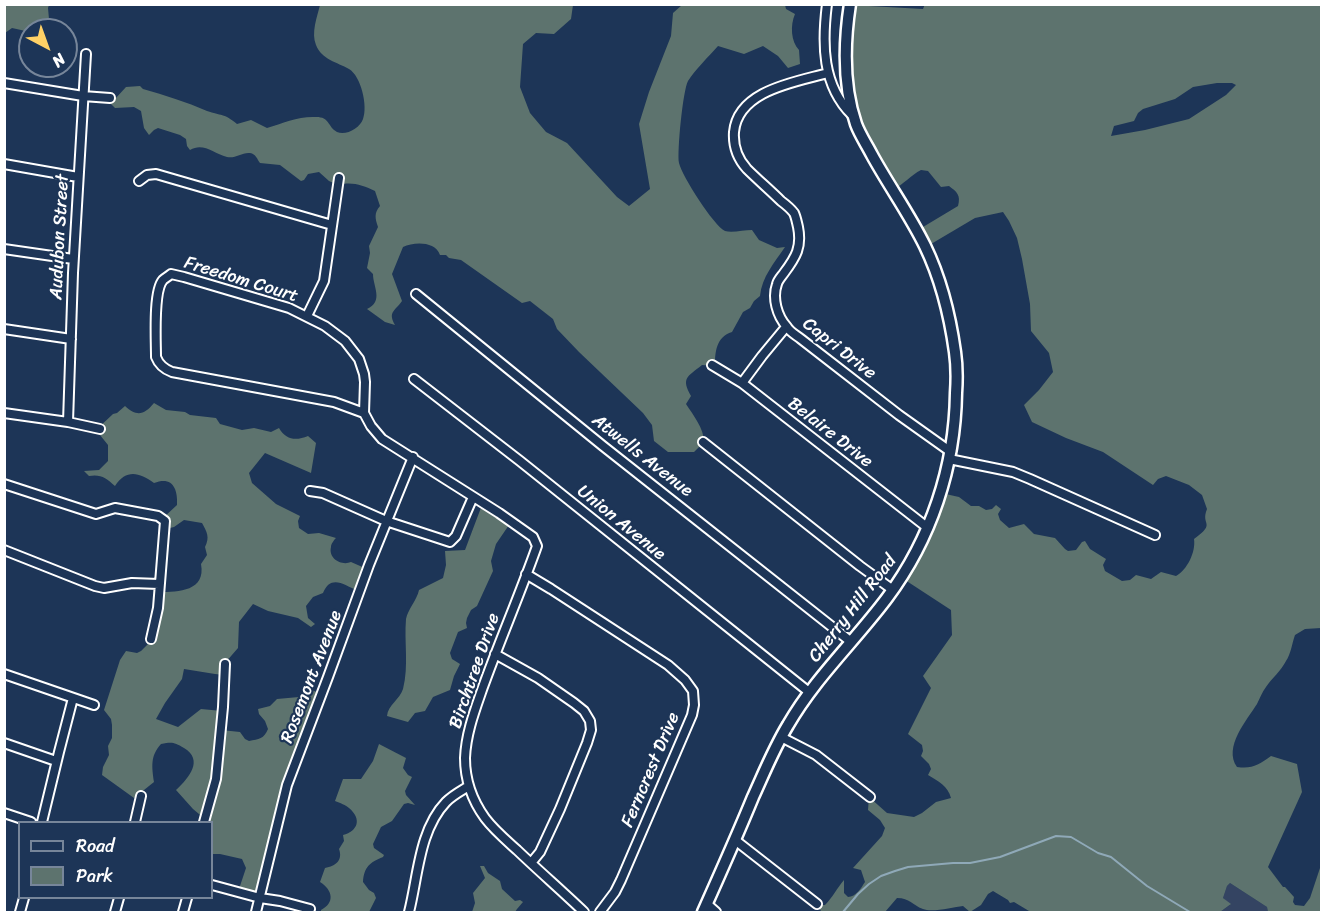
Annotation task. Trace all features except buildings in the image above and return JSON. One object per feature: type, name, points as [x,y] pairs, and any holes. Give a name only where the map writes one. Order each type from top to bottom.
[{"type":"main road","name":"Cherry Hill Road","points":[[705,908],[781,737],[809,692],[893,590],[915,556],[934,514],[950,456],[956,414],[957,375],[941,287],[926,247],[878,167],[860,133],[855,118],[847,73],[847,26],[850,4]]},
{"type":"street","points":[[827,4],[824,44],[828,73],[839,101],[855,118]]},
{"type":"street","name":"Audubon Street","points":[[68,422],[78,177],[86,54]]},
{"type":"street","name":"Capri Drive","points":[[828,73],[770,89],[747,105],[738,116],[735,126],[733,144],[739,159],[793,213],[798,226],[800,241],[794,260],[777,283],[774,295],[777,311],[786,327],[950,456]]},
{"type":"street","points":[[4,83],[83,96],[110,98]]},
{"type":"street","points":[[4,164],[78,177]]},
{"type":"street","points":[[139,181],[147,175],[156,174],[332,225]]},
{"type":"street","points":[[307,316],[324,281],[339,178]]},
{"type":"street","points":[[4,249],[74,259]]},
{"type":"street","name":"Freedom Court","points":[[171,274],[277,304],[307,316],[333,332],[345,341],[362,366],[365,382],[364,413],[334,402],[164,369],[156,357],[156,300],[163,280],[171,274]]},
{"type":"street","name":"Atwells Avenue","points":[[416,294],[603,447],[850,641]]},
{"type":"street","points":[[742,383],[786,327]]},
{"type":"street","points":[[4,329],[71,339]]},
{"type":"street","name":"Belaire Drive","points":[[712,365],[742,383],[928,528]]},
{"type":"street","name":"Union Avenue","points":[[414,379],[520,460],[809,692]]},
{"type":"street","points":[[4,413],[100,429]]},
{"type":"street","points":[[310,491],[323,493],[386,521],[450,542],[456,536],[473,496],[382,439],[364,413]]},
{"type":"street","points":[[703,442],[893,590]]},
{"type":"street","points":[[950,456],[1013,472],[1155,535]]},
{"type":"street","name":"Rosemont Avenue","points":[[256,912],[287,785],[412,457]]},
{"type":"street","points":[[4,484],[96,514],[114,508],[158,516],[165,521],[158,608],[151,639]]},
{"type":"street","name":"Birchtree Drive","points":[[473,496],[533,537],[537,546],[495,654],[468,732],[465,757],[469,786],[486,819],[584,912]]},
{"type":"street","points":[[4,550],[104,588],[132,583],[159,584]]},
{"type":"street","name":"Ferncrest Drive","points":[[526,574],[668,664],[693,691],[692,715],[679,747],[621,880],[600,912]]},
{"type":"street","points":[[495,654],[538,678],[574,703],[584,711],[590,721],[591,730],[587,743],[560,809],[540,852],[531,863]]},
{"type":"street","points":[[204,821],[216,779],[225,664]]},
{"type":"street","points":[[4,674],[94,705]]},
{"type":"street","points":[[42,821],[73,698]]},
{"type":"street","points":[[781,737],[816,755],[870,797]]},
{"type":"street","points":[[4,743],[57,761]]},
{"type":"street","points":[[409,912],[421,852],[429,831],[447,800],[469,786]]},
{"type":"street","points":[[135,821],[141,796]]},
{"type":"street","points":[[4,813],[28,821]]},
{"type":"street","points":[[735,840],[817,904]]},
{"type":"street","points":[[213,885],[310,909]]},
{"type":"street","points":[[705,908],[716,912]]},
{"type":"shaded area","points":[[1230,883],[1267,907],[1268,912],[1220,912],[1230,905],[1223,898]]},
{"type":"green space","points":[[5,4],[49,5],[49,18],[18,18],[18,29],[12,28],[5,33]]},
{"type":"green space","points":[[925,4],[1321,5],[1321,628],[1305,629],[1295,635],[1288,658],[1265,689],[1238,734],[1233,759],[1237,767],[1255,766],[1271,756],[1297,764],[1302,792],[1268,867],[1294,897],[1295,905],[1304,906],[1310,898],[1321,865],[1321,912],[1268,912],[1267,907],[1230,883],[1223,898],[1231,904],[1220,912],[1029,911],[1014,902],[1010,903],[993,891],[988,894],[981,905],[970,912],[963,906],[927,910],[905,899],[897,898],[885,912],[822,912],[816,905],[825,905],[844,880],[844,893],[848,897],[856,894],[865,882],[861,870],[853,868],[882,836],[885,828],[880,820],[868,810],[869,797],[887,813],[914,817],[936,802],[951,798],[945,787],[928,775],[931,769],[921,756],[922,745],[908,734],[931,688],[923,676],[952,635],[951,610],[902,578],[941,493],[959,497],[971,506],[979,506],[986,510],[996,505],[1001,509],[998,514],[1000,520],[1009,528],[1024,524],[1034,534],[1055,538],[1068,551],[1076,550],[1085,541],[1090,549],[1106,559],[1103,565],[1105,571],[1122,581],[1130,580],[1136,575],[1151,579],[1161,572],[1176,576],[1184,570],[1190,560],[1194,549],[1194,539],[1206,527],[1207,509],[1202,495],[1189,485],[1166,476],[1158,479],[1153,485],[1103,452],[1032,422],[1024,405],[1053,372],[1049,353],[1031,331],[1030,304],[1022,259],[1017,238],[1009,221],[1003,212],[975,218],[926,247],[918,230],[958,206],[958,194],[949,186],[941,187],[928,171],[921,170],[893,190],[860,134],[847,79],[851,5],[923,9]],"holes":[[[1232,83],[1236,85],[1226,95],[1189,119],[1111,136],[1114,126],[1134,121],[1143,109],[1175,99],[1193,87]]]},
{"type":"green space","points":[[320,5],[573,5],[571,19],[554,34],[536,33],[523,44],[520,87],[530,113],[546,132],[567,143],[617,197],[629,206],[650,189],[639,124],[671,36],[673,13],[682,5],[785,5],[786,9],[795,14],[792,33],[794,43],[799,50],[800,64],[788,68],[778,56],[763,46],[744,54],[718,46],[694,72],[686,87],[681,121],[679,163],[692,189],[706,211],[725,231],[752,230],[759,240],[777,248],[785,247],[766,276],[760,296],[750,308],[743,312],[732,332],[720,341],[716,350],[715,366],[702,365],[687,378],[686,385],[691,396],[686,404],[704,437],[704,442],[694,452],[668,452],[654,441],[652,425],[643,413],[579,352],[557,329],[553,319],[530,301],[522,303],[461,260],[440,255],[434,247],[413,244],[403,247],[392,274],[402,301],[392,315],[395,325],[385,322],[367,309],[372,306],[376,298],[373,274],[367,268],[369,246],[378,227],[376,216],[380,206],[375,191],[357,184],[338,185],[319,172],[308,174],[301,181],[280,165],[260,163],[250,153],[230,157],[199,147],[190,150],[186,139],[180,135],[158,128],[149,135],[144,128],[141,111],[134,107],[115,108],[107,100],[115,99],[126,87],[140,86],[143,89],[225,116],[237,124],[251,120],[267,128],[297,119],[321,117],[337,132],[344,133],[352,130],[363,119],[365,107],[360,84],[349,69],[326,57],[316,45],[314,30]]},
{"type":"green space","points":[[154,403],[166,410],[216,418],[220,424],[242,430],[254,428],[271,432],[279,428],[285,435],[292,438],[299,439],[308,436],[316,443],[311,473],[265,453],[249,473],[252,483],[276,504],[300,516],[299,528],[308,534],[319,533],[336,538],[331,551],[336,560],[344,563],[351,562],[367,569],[358,591],[334,582],[326,587],[323,593],[313,597],[306,606],[308,618],[315,624],[311,627],[298,618],[268,611],[253,604],[239,622],[238,648],[225,663],[224,675],[184,669],[182,679],[156,719],[178,727],[201,709],[222,711],[221,730],[240,732],[249,741],[263,737],[268,729],[258,709],[270,706],[277,699],[299,697],[309,689],[322,694],[287,786],[260,899],[238,892],[246,868],[242,859],[213,854],[213,821],[204,821],[205,819],[176,790],[190,775],[194,763],[190,753],[184,748],[168,743],[161,744],[157,748],[152,767],[154,782],[134,798],[102,775],[112,738],[111,719],[104,710],[120,660],[126,651],[137,653],[151,641],[159,592],[182,590],[195,585],[201,573],[201,564],[207,555],[205,547],[207,535],[202,523],[184,520],[166,529],[163,518],[177,505],[175,489],[169,482],[154,483],[143,476],[133,474],[124,477],[115,486],[103,477],[89,476],[84,471],[99,470],[108,461],[108,445],[96,430],[125,406],[137,413],[147,410]]},
{"type":"green space","points":[[482,505],[511,522],[496,544],[491,561],[493,571],[477,606],[471,610],[467,618],[467,628],[458,632],[450,653],[452,659],[460,664],[450,690],[433,697],[425,711],[415,713],[408,722],[387,716],[403,689],[406,672],[406,619],[409,612],[419,590],[443,578],[446,565],[445,551],[465,550]]},
{"type":"green space","points":[[379,744],[406,758],[403,768],[412,777],[405,791],[415,805],[404,804],[392,821],[381,827],[373,844],[374,848],[384,855],[371,863],[365,872],[363,882],[376,898],[369,912],[321,912],[329,904],[331,896],[328,889],[320,882],[325,868],[338,862],[339,849],[344,841],[343,835],[355,828],[357,820],[353,812],[335,801],[343,779],[361,779],[373,761]]},
{"type":"green space","points":[[480,866],[484,866],[488,873],[500,881],[502,889],[515,901],[523,902],[515,912],[472,912],[475,903],[473,893],[485,878]]},
{"type":"waterway","points":[[843,912],[869,884],[895,871],[908,867],[970,863],[1000,857],[1056,836],[1071,837],[1098,853],[1111,857],[1147,886],[1190,912]]}]
